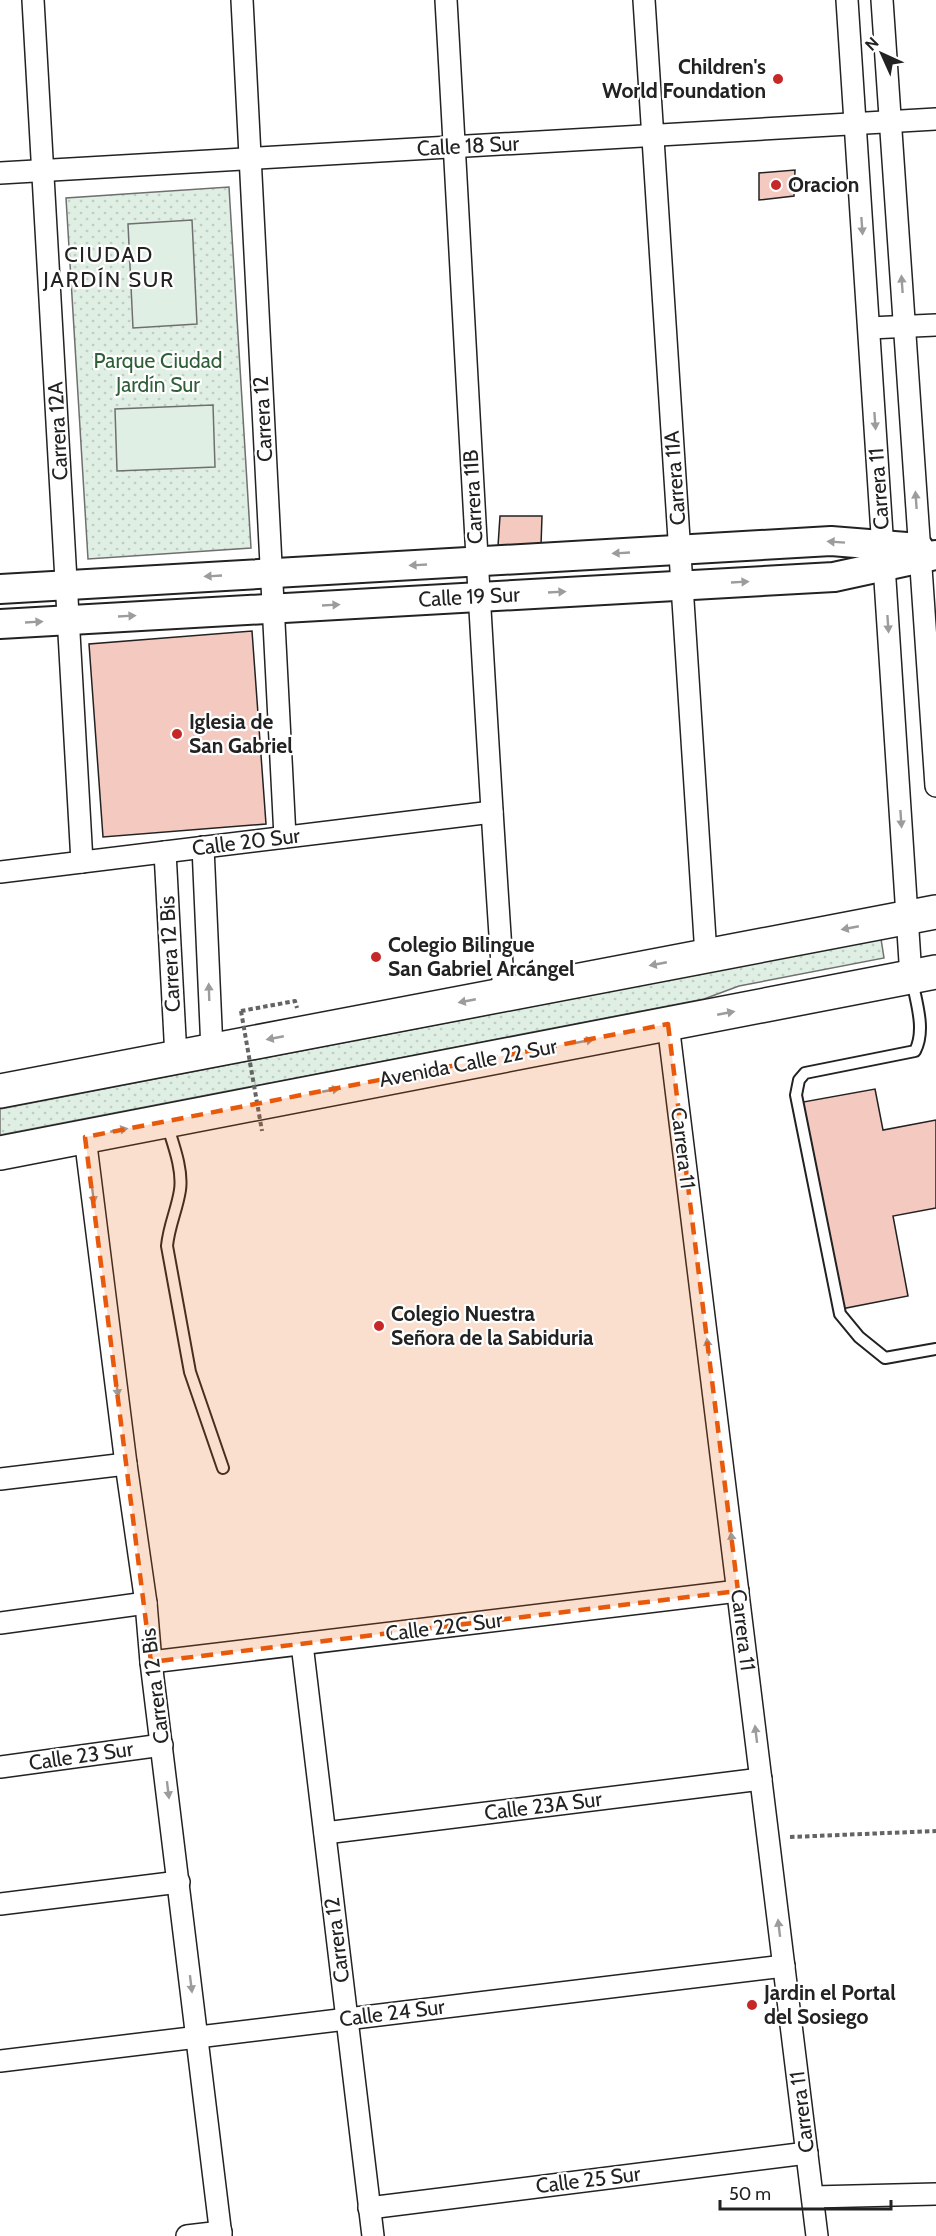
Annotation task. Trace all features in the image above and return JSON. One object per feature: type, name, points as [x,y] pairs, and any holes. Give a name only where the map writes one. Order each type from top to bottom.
[{"type":"main road","points":[[0,1091],[922,914]]},
{"type":"main road","name":"Avenida Calle 22 Sur","points":[[0,1153],[924,975]]},
{"type":"street","name":"Carrera 12A","points":[[33,0],[82,862]]},
{"type":"street","name":"Carrera 12","points":[[242,0],[285,837]]},
{"type":"street","name":"Carrera 11B","points":[[446,0],[478,596],[504,994]]},
{"type":"street","name":"Carrera 11A","points":[[644,0],[706,955]]},
{"type":"street","name":"Carrera 11","points":[[848,0],[884,556],[922,914],[924,975]]},
{"type":"street","name":"Carrera 11","points":[[882,0],[904,326],[928,553],[936,786]]},
{"type":"street","name":"Calle 18 Sur","points":[[0,173],[936,119]]},
{"type":"street","points":[[869,328],[936,325]]},
{"type":"street","name":"Calle 19 Sur","points":[[0,589],[831,541],[884,556]]},
{"type":"street","name":"Calle 19 Sur","points":[[0,624],[834,577],[884,556],[928,553]]},
{"type":"street","name":"Calle 20 Sur","points":[[0,872],[492,812]]},
{"type":"street","name":"Carrera 12 Bis","points":[[203,847],[212,1050]]},
{"type":"street","name":"Carrera 12 Bis","points":[[165,852],[176,1057]]},
{"type":"street","name":"Carrera 11","points":[[668,1024],[817,2236]]},
{"type":"street","name":"Carrera 12 Bis","points":[[85,1137],[146,1603],[151,1662],[221,2234]]},
{"type":"street","points":[[0,1479],[126,1464]]},
{"type":"street","name":"Calle 22C Sur","points":[[151,1662],[738,1591]]},
{"type":"street","points":[[0,1623],[146,1603]]},
{"type":"street","name":"Carrera 12","points":[[302,1644],[373,2236]]},
{"type":"street","name":"Calle 23 Sur","points":[[0,1767],[162,1745]]},
{"type":"street","name":"Calle 23A Sur","points":[[325,1833],[761,1779]]},
{"type":"street","points":[[0,1904],[178,1882]]},
{"type":"street","name":"Calle 24 Sur","points":[[0,2061],[784,1966]]},
{"type":"street","name":"Calle 25 Sur","points":[[369,2208],[807,2153]]},
{"type":"street","points":[[813,2197],[936,2194]]},
{"type":"street","points":[[187,2236],[221,2234]]},
{"type":"lane","points":[[924,975],[920,1042],[915,1051],[805,1073],[799,1080],[795,1095],[840,1314],[859,1337],[885,1358],[936,1349]]},
{"type":"lane","points":[[166,1121],[179,1170],[181,1188],[169,1228],[167,1246],[190,1372],[223,1468]]},
{"type":"path","points":[[262,1131],[241,1011],[296,1001]]},
{"type":"path","points":[[768,1838],[936,1831]]},
{"type":"highlighted area","points":[[668,1024],[738,1591],[151,1662],[85,1137]]},
{"type":"green space","name":"Parque Ciudad Jardín Sur","points":[[229,187],[251,548],[88,559],[66,198]]},
{"type":"green space","points":[[192,220],[197,324],[133,328],[128,224]]},
{"type":"green space","points":[[213,405],[215,467],[117,471],[115,409]]},
{"type":"green space","points":[[881,939],[884,958],[739,986],[704,999],[0,1135],[0,1109]]},
{"type":"building","name":"Oracion","points":[[795,170],[794,196],[759,200],[759,173]]},
{"type":"building","points":[[500,516],[542,516],[541,546],[498,546]]},
{"type":"building","name":"Iglesia de San Gabriel","points":[[252,631],[266,824],[103,837],[89,644]]},
{"type":"building","points":[[875,1089],[883,1130],[936,1120],[936,1208],[893,1216],[908,1296],[841,1309],[803,1102]]},
{"type":"place","name":"Children's World Foundation","points":[[778,79]]},
{"type":"place","name":"Oracion","points":[[776,185]]},
{"type":"place","name":"Iglesia de San Gabriel","points":[[177,734]]},
{"type":"place","name":"Colegio Bilingue San Gabriel Arcángel","points":[[376,957]]},
{"type":"place","name":"Colegio Nuestra Señora de la Sabiduria","points":[[379,1326]]},
{"type":"place","name":"Jardin el Portal del Sosiego","points":[[752,2005]]},
{"type":"district","name":"CIUDAD JARDÍN SUR","points":[[109,266]]}]
